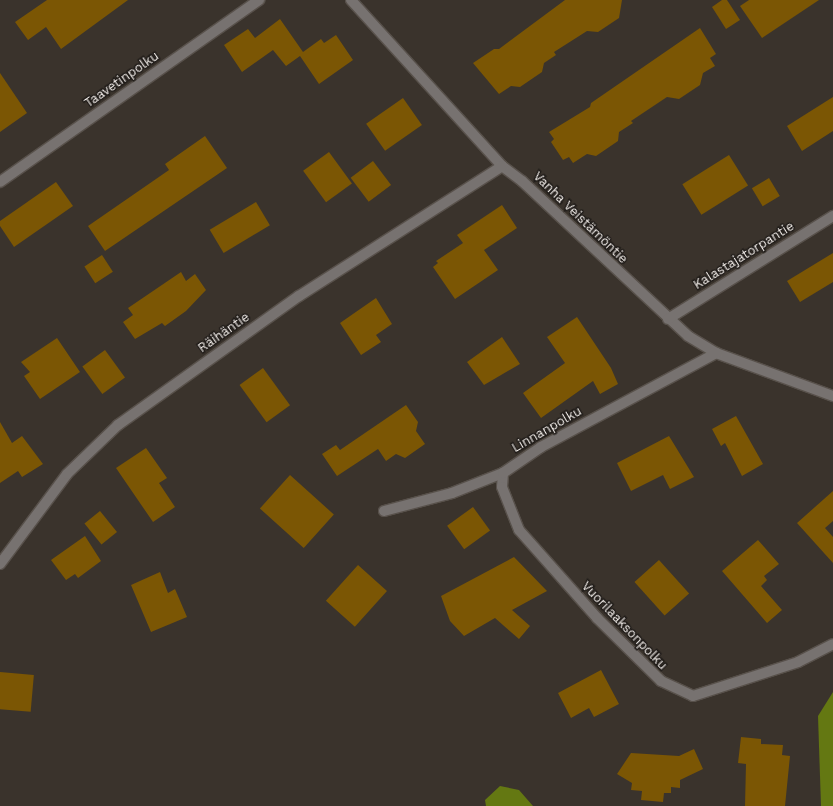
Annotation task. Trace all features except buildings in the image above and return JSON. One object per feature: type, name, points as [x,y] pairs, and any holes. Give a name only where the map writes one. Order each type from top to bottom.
[{"type":"street","name":"Taavetinpolku","points":[[0,182],[259,0]]},
{"type":"street","name":"Vanha Veistämöntie","points":[[351,0],[502,166],[522,180],[668,318],[716,353],[833,396]]},
{"type":"street","name":"Räihäntie","points":[[0,564],[67,474],[118,425],[299,296],[502,166]]},
{"type":"street","name":"Kalastajatorpantie","points":[[668,318],[833,216]]},
{"type":"street","name":"Linnanpolku","points":[[384,511],[452,493],[503,473],[541,447],[716,353]]},
{"type":"street","name":"Vuorilaaksonpolku","points":[[503,473],[502,487],[519,530],[597,618],[661,681],[693,696],[798,662],[833,644]]},
{"type":"green space","points":[[833,692],[833,806],[821,806],[818,716]]},
{"type":"green space","points":[[500,786],[519,790],[533,806],[486,806],[485,800]]}]
